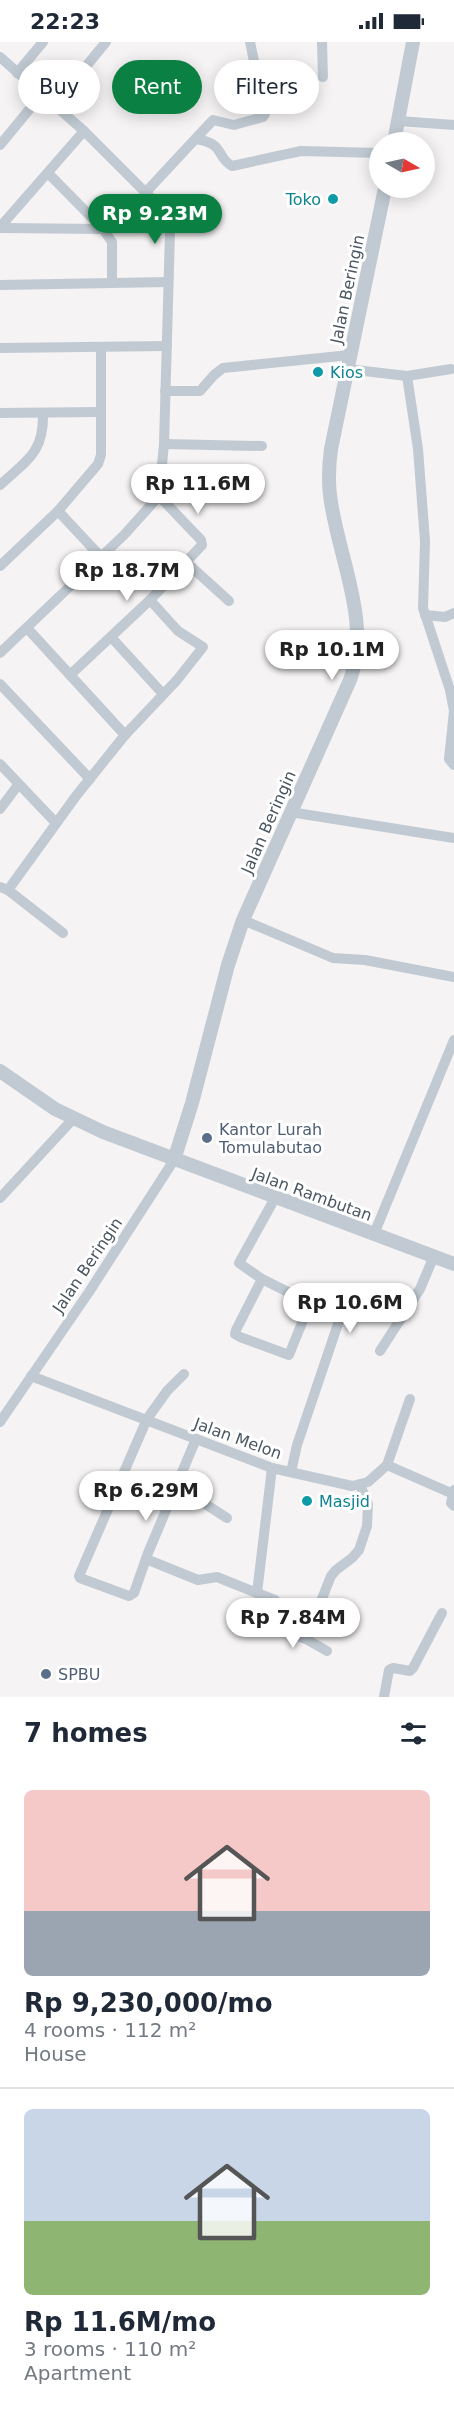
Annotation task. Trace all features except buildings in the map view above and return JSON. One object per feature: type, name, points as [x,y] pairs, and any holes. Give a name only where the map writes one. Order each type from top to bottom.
[{"type":"street","points":[[0,57],[17,73],[43,42]]},
{"type":"street","points":[[90,60],[105,42]]},
{"type":"street","points":[[145,193],[213,120],[234,126],[263,117],[265,114],[250,42]]},
{"type":"street","points":[[322,42],[323,77]]},
{"type":"street","points":[[396,132],[413,42]]},
{"type":"street","points":[[0,145],[26,114]]},
{"type":"street","points":[[0,653],[143,516],[159,496],[164,444],[170,224],[166,213],[66,114]]},
{"type":"street","points":[[399,121],[454,125]]},
{"type":"street","points":[[0,228],[84,130]]},
{"type":"street","points":[[195,139],[214,144],[222,152],[228,165],[232,166],[302,151],[369,153]]},
{"type":"street","points":[[48,173],[103,229],[112,242],[112,283]]},
{"type":"street","name":"Jalan Beringin","points":[[0,1422],[89,1292],[174,1160],[192,1102],[228,965],[243,920],[350,680],[356,661],[357,648],[352,599],[332,507],[328,475],[331,449],[383,198]]},
{"type":"street","points":[[0,228],[103,229]]},
{"type":"street","points":[[0,285],[168,282]]},
{"type":"street","points":[[0,348],[167,346]]},
{"type":"street","points":[[2,560],[58,511],[98,464],[101,455],[101,348]]},
{"type":"street","points":[[165,391],[200,391],[223,368],[350,355]]},
{"type":"street","points":[[347,369],[407,376],[451,369]]},
{"type":"street","points":[[407,376],[420,477],[425,541],[422,597],[425,615],[452,691],[454,711],[449,759],[454,765]]},
{"type":"street","points":[[0,413],[100,412]]},
{"type":"street","points":[[0,485],[36,451],[43,435],[43,413]]},
{"type":"street","points":[[164,444],[262,446]]},
{"type":"street","points":[[70,675],[150,600],[202,545],[201,540],[159,496]]},
{"type":"street","points":[[58,511],[101,557]]},
{"type":"street","points":[[187,563],[229,601]]},
{"type":"street","points":[[63,933],[4,889],[125,735],[164,694],[203,647],[178,631],[150,600]]},
{"type":"street","points":[[425,615],[445,617],[454,613]]},
{"type":"street","points":[[27,628],[125,735]]},
{"type":"street","points":[[111,637],[164,694]]},
{"type":"street","points":[[0,684],[90,779]]},
{"type":"street","points":[[0,764],[56,823]]},
{"type":"street","points":[[0,809],[18,785]]},
{"type":"street","points":[[290,812],[454,838]]},
{"type":"street","points":[[243,920],[333,958],[372,961],[454,977]]},
{"type":"street","points":[[374,1234],[454,1040]]},
{"type":"street","name":"Jalan Rambutan","points":[[0,1071],[73,1119],[174,1160],[454,1264]]},
{"type":"street","points":[[0,1198],[73,1119]]},
{"type":"street","points":[[275,1198],[239,1263],[262,1279],[340,1317],[297,1445],[291,1472]]},
{"type":"street","points":[[380,1351],[420,1289],[434,1256]]},
{"type":"street","points":[[262,1279],[236,1330],[235,1334],[240,1337],[289,1354],[310,1303]]},
{"type":"street","points":[[184,1374],[167,1391],[147,1419],[79,1576],[83,1580],[129,1596],[134,1593],[195,1439]]},
{"type":"street","name":"Jalan Melon","points":[[30,1376],[272,1468],[352,1486],[360,1485]]},
{"type":"street","points":[[306,1639],[331,1576],[358,1550],[369,1513],[360,1485],[377,1475],[387,1465],[410,1399]]},
{"type":"street","points":[[387,1465],[453,1492],[451,1503],[454,1506]]},
{"type":"street","points":[[257,1593],[272,1468]]},
{"type":"street","points":[[176,1485],[226,1518]]},
{"type":"street","points":[[146,1559],[198,1580],[218,1576],[275,1600],[276,1626],[306,1639],[327,1652]]},
{"type":"street","points":[[384,1697],[389,1670],[393,1668],[410,1671],[413,1668],[442,1613]]},
{"type":"place","name":"Toko","points":[[333,199]]},
{"type":"place","name":"Kios","points":[[318,372]]},
{"type":"place","name":"Kantor Lurah Tomulabutao","points":[[207,1138]]},
{"type":"place","name":"Masjid","points":[[307,1501]]},
{"type":"place","name":"SPBU","points":[[46,1674]]}]
